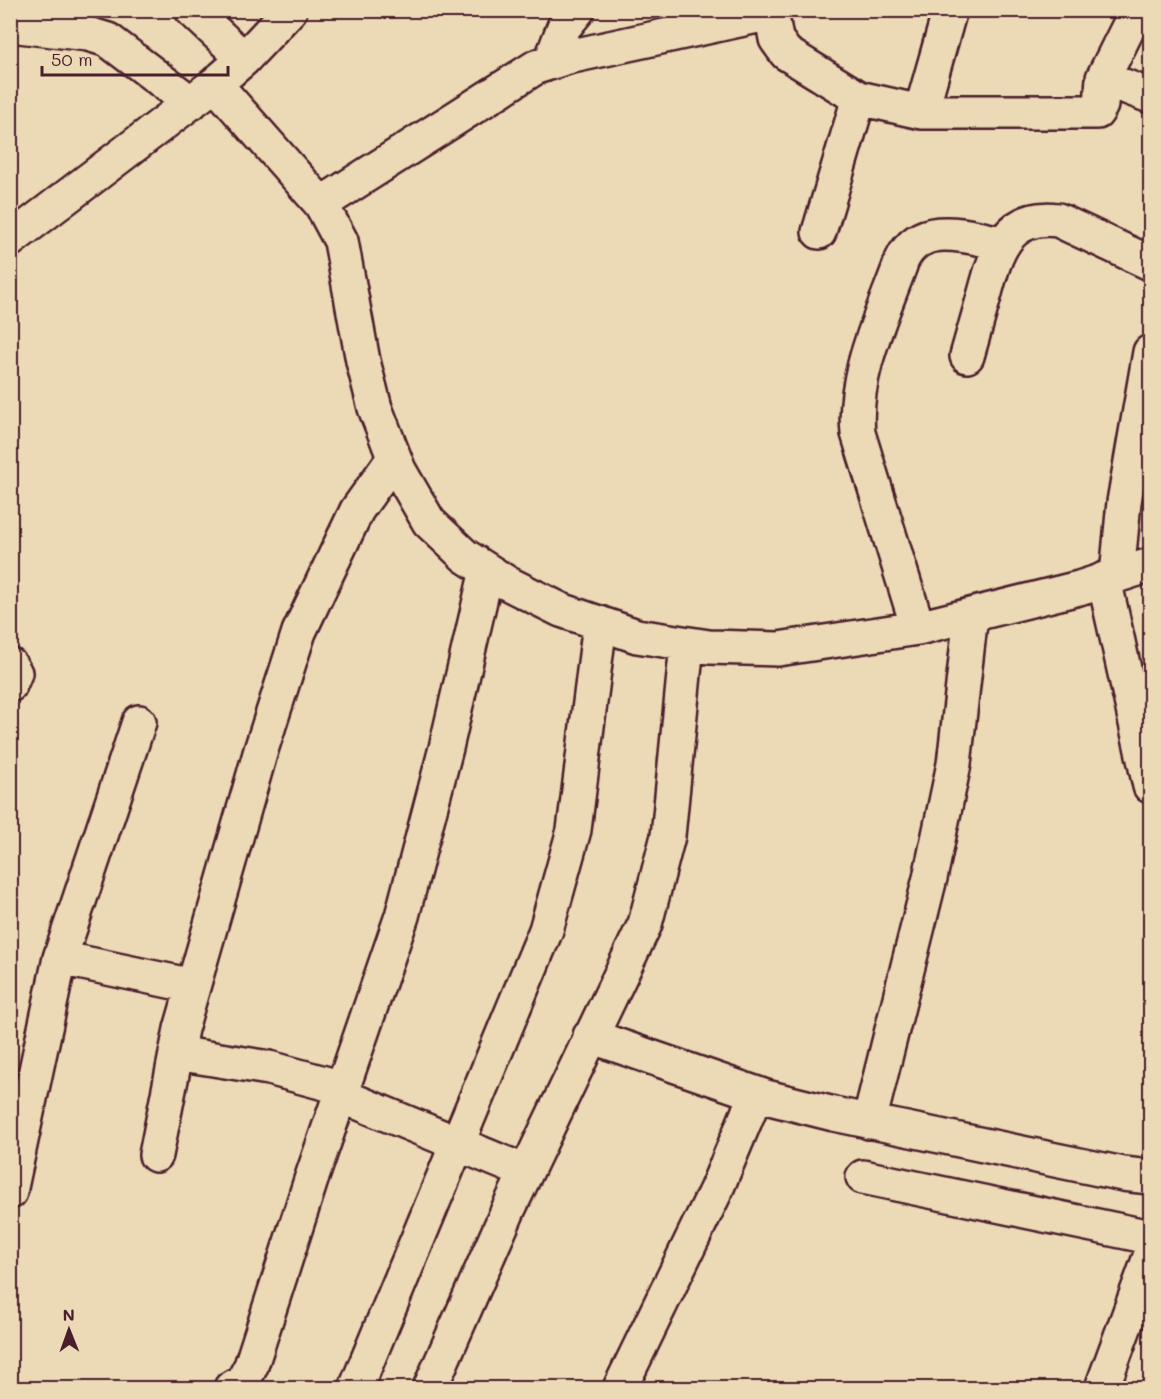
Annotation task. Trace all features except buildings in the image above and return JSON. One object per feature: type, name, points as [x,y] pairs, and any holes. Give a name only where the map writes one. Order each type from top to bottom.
[{"type":"street","points":[[192,10],[244,59]]},
{"type":"street","points":[[10,240],[203,94],[244,59],[290,10]]},
{"type":"street","points":[[551,61],[564,27],[578,10]]},
{"type":"street","points":[[921,112],[950,10]]},
{"type":"street","points":[[321,204],[519,76],[551,61],[771,12],[776,39],[786,53],[859,98],[921,112],[1096,112],[1101,108],[1103,78],[1137,10]]},
{"type":"street","points":[[10,25],[88,34],[108,40],[203,94],[321,204],[341,241],[363,361],[375,408],[394,458],[429,522],[465,556],[561,610],[637,636],[709,648],[778,649],[918,628],[1150,565]]},
{"type":"street","points":[[1103,78],[1150,96]]},
{"type":"street","points":[[819,232],[859,98]]},
{"type":"street","points":[[967,356],[1002,243],[1020,226],[1045,219],[1058,220],[1150,263]]},
{"type":"street","points":[[918,628],[858,433],[856,414],[860,381],[902,260],[914,242],[934,234],[946,233],[1002,243]]},
{"type":"street","points":[[1150,352],[1111,577],[1146,742],[1150,786]]},
{"type":"street","points":[[156,1155],[176,1053],[193,986],[261,750],[299,632],[357,510],[394,458]]},
{"type":"street","points":[[231,1389],[243,1381],[251,1366],[341,1091],[402,916],[421,851],[487,570]]},
{"type":"street","points":[[869,1122],[930,878],[954,764],[971,615]]},
{"type":"street","points":[[356,1389],[546,930],[574,830],[600,623]]},
{"type":"street","points":[[430,1389],[526,1172],[645,924],[659,878],[668,836],[687,644]]},
{"type":"street","points":[[10,665],[15,673],[10,686]]},
{"type":"street","points":[[10,1192],[60,958],[139,722]]},
{"type":"street","points":[[60,958],[193,986]]},
{"type":"street","points":[[591,1036],[756,1094],[869,1122],[1123,1174],[1150,1177]]},
{"type":"street","points":[[176,1053],[269,1068],[341,1091],[526,1172]]},
{"type":"street","points":[[620,1389],[716,1190],[756,1094]]},
{"type":"street","points":[[863,1177],[1150,1237]]},
{"type":"street","points":[[1102,1389],[1150,1257]]}]
